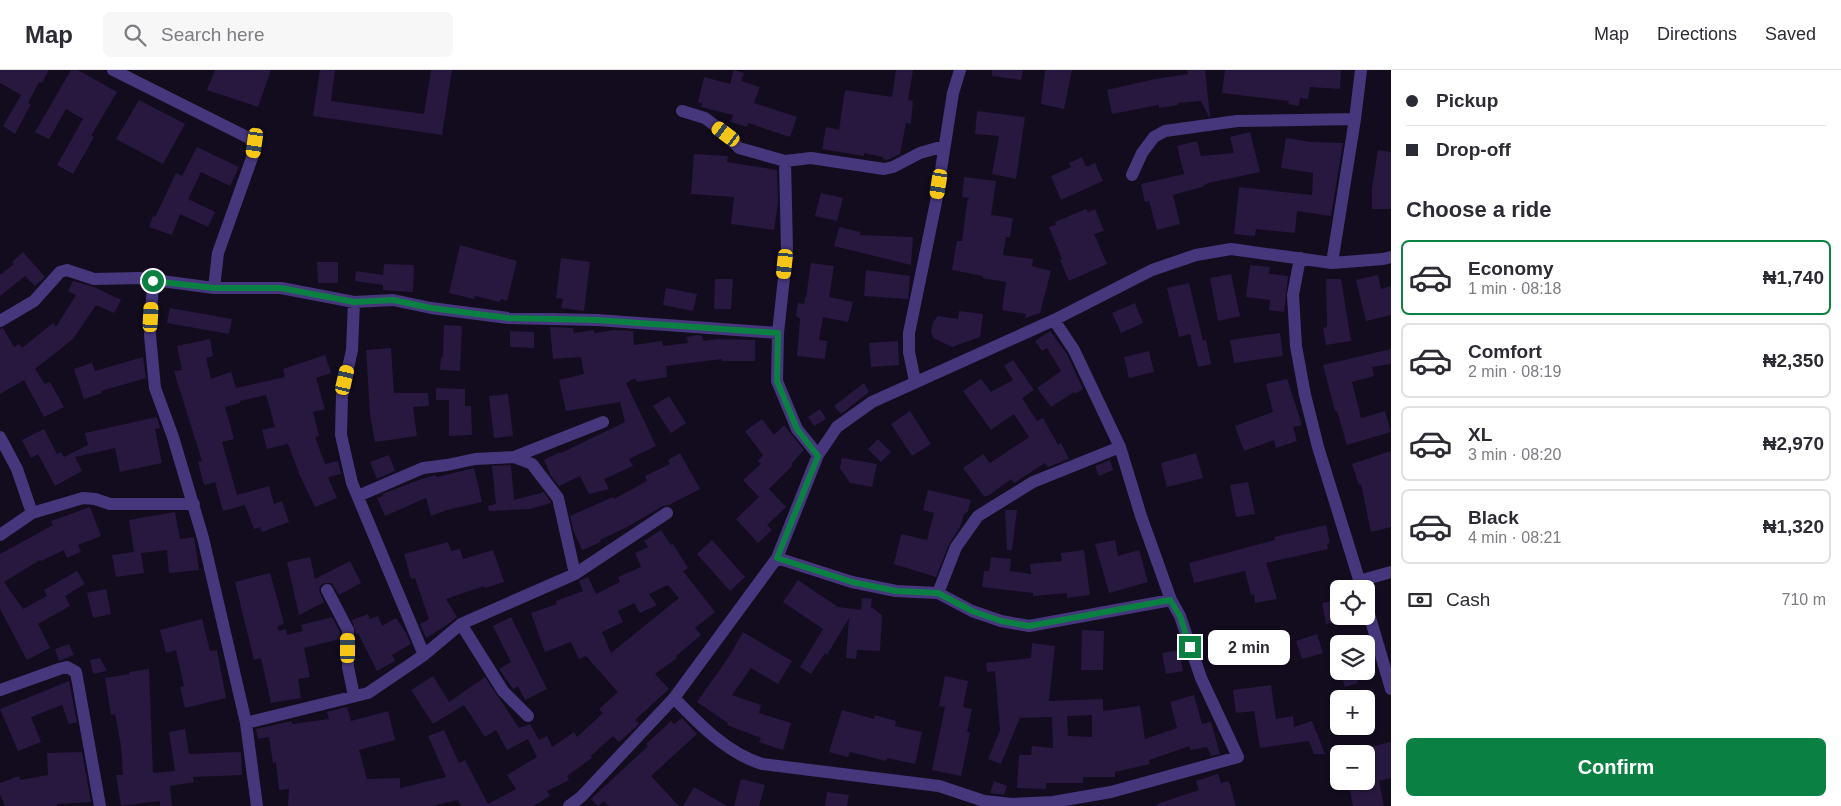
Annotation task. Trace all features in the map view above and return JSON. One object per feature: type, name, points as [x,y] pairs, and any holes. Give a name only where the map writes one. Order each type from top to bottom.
[{"type":"street","points":[[113,70],[255,143],[253,155],[218,253],[214,288]]},
{"type":"street","points":[[915,381],[909,352],[909,333],[936,202],[953,93],[960,70]]},
{"type":"street","points":[[1332,262],[1361,70]]},
{"type":"street","points":[[682,111],[705,118],[726,134],[739,148],[785,161],[810,158],[884,169],[893,167],[920,153],[944,146]]},
{"type":"street","points":[[1132,175],[1142,153],[1154,137],[1165,131],[1237,121],[1355,119]]},
{"type":"street","points":[[785,161],[787,250],[778,333],[777,381],[797,429],[818,456]]},
{"type":"street","points":[[568,806],[584,802],[674,698],[777,558],[818,456],[837,427],[872,402],[1054,320],[1152,270],[1196,255],[1231,249],[1332,262],[1391,257]]},
{"type":"street","points":[[1300,258],[1293,295],[1296,346],[1318,447],[1359,580]]},
{"type":"street","points":[[0,321],[34,301],[63,270],[67,270],[94,278],[139,278],[214,288],[281,288],[354,302],[393,300],[431,308],[508,318],[597,320],[778,333]]},
{"type":"street","points":[[153,281],[150,335],[156,388],[194,504],[216,592],[246,723],[257,806]]},
{"type":"street","points":[[354,302],[352,350],[342,395],[341,435],[352,483],[424,655]]},
{"type":"street","points":[[674,698],[696,721],[732,750],[747,759],[762,764],[939,786],[984,801],[1012,804],[1053,802],[1110,792],[1238,757],[1201,678],[1180,616],[1170,600],[1120,447],[1074,350],[1054,320]]},
{"type":"street","points":[[358,496],[423,468],[474,459],[514,457],[603,422]]},
{"type":"street","points":[[0,437],[17,468],[32,513]]},
{"type":"street","points":[[938,593],[956,547],[978,516],[1033,482],[1120,447]]},
{"type":"street","points":[[514,457],[532,464],[558,498],[575,574]]},
{"type":"street","points":[[0,535],[32,513],[83,498],[95,499],[110,504],[194,504]]},
{"type":"street","points":[[246,723],[368,693],[424,655],[462,624],[575,574],[668,513]]},
{"type":"street","points":[[777,558],[852,582],[896,591],[938,593],[972,611],[1001,621],[1029,626],[1170,600]]},
{"type":"street","points":[[1373,580],[1391,572]]},
{"type":"street","points":[[327,590],[348,630],[348,667],[354,696]]},
{"type":"street","points":[[462,624],[503,691],[528,716]]},
{"type":"street","points":[[1372,625],[1391,689]]},
{"type":"street","points":[[0,690],[59,668],[67,667],[76,672],[100,806]]},
{"type":"building","points":[[0,70],[49,70],[42,83],[39,82],[28,103],[31,104],[15,134],[3,126],[21,95],[0,83]]},
{"type":"building","points":[[71,70],[78,70],[117,92],[91,136],[94,137],[73,174],[57,165],[83,119],[66,109],[49,139],[35,132]]},
{"type":"building","points":[[215,70],[271,70],[258,107],[207,90]]},
{"type":"building","points":[[320,70],[335,70],[331,101],[424,114],[431,70],[452,70],[442,135],[313,116]]},
{"type":"building","points":[[734,70],[744,73],[741,81],[760,87],[754,103],[797,117],[790,137],[748,123],[747,127],[731,122],[733,115],[701,107],[702,103],[698,102],[704,77],[730,84]]},
{"type":"building","points":[[896,70],[913,70],[908,100],[913,101],[911,124],[906,123],[900,154],[887,160],[883,159],[883,157],[864,153],[864,156],[822,149],[826,127],[839,130],[845,90],[892,97]]},
{"type":"building","points":[[992,70],[1023,70],[1021,80],[992,76]]},
{"type":"building","points":[[1045,70],[1072,70],[1064,109],[1041,104]]},
{"type":"building","points":[[1187,70],[1205,70],[1209,117],[1201,101],[1178,103],[1178,105],[1159,108],[1159,105],[1112,114],[1107,90],[1188,74]]},
{"type":"building","points":[[1225,70],[1341,70],[1340,89],[1310,87],[1308,99],[1300,98],[1299,106],[1288,104],[1289,101],[1222,93]]},
{"type":"building","points":[[139,100],[185,124],[163,164],[116,139]]},
{"type":"building","points":[[977,111],[1025,117],[1016,179],[992,174],[999,136],[975,134]]},
{"type":"building","points":[[1250,132],[1260,172],[1208,183],[1202,187],[1173,195],[1180,224],[1157,230],[1149,201],[1145,202],[1141,184],[1184,174],[1177,146],[1197,141],[1201,156],[1234,153],[1230,137]]},
{"type":"building","points":[[1286,138],[1311,142],[1343,143],[1331,216],[1297,211],[1295,233],[1256,229],[1255,236],[1234,234],[1239,187],[1312,195],[1313,173],[1281,168]]},
{"type":"building","points":[[197,147],[239,167],[230,186],[201,172],[188,199],[215,212],[208,227],[180,214],[172,235],[149,227],[176,173],[182,176]]},
{"type":"building","points":[[1378,150],[1391,152],[1391,209],[1372,209],[1372,188]]},
{"type":"building","points":[[694,154],[728,156],[727,162],[777,170],[778,203],[774,230],[731,224],[734,197],[691,194]]},
{"type":"building","points":[[1082,157],[1086,167],[1095,163],[1103,181],[1061,200],[1051,176],[1071,167],[1069,163]]},
{"type":"building","points":[[964,177],[996,181],[991,215],[1013,218],[1010,237],[1006,237],[1003,255],[1033,259],[1032,266],[1051,271],[1040,313],[1025,318],[1026,314],[1002,310],[1006,282],[952,270],[957,241],[962,241],[969,198],[962,197]]},
{"type":"building","points":[[821,193],[843,198],[837,221],[815,216]]},
{"type":"building","points":[[1086,209],[1088,212],[1095,209],[1104,231],[1094,234],[1107,264],[1069,281],[1049,227],[1056,225],[1055,222]]},
{"type":"building","points":[[839,227],[860,232],[860,235],[913,237],[911,265],[834,246]]},
{"type":"building","points":[[460,245],[517,261],[507,301],[501,299],[500,302],[475,296],[474,299],[449,293]]},
{"type":"building","points":[[23,252],[45,277],[35,286],[25,276],[0,296],[0,275],[14,264],[12,262]]},
{"type":"building","points":[[561,258],[590,262],[584,311],[561,308],[563,299],[556,298]]},
{"type":"building","points":[[317,262],[338,262],[338,283],[318,283]]},
{"type":"building","points":[[811,263],[834,266],[829,297],[853,302],[848,322],[823,317],[819,340],[827,341],[825,359],[797,356],[800,319],[796,316],[798,303],[804,304],[806,298]]},
{"type":"building","points":[[384,264],[414,265],[413,292],[383,290],[383,285],[355,281],[356,271],[383,275]]},
{"type":"building","points":[[1250,265],[1270,267],[1269,274],[1288,276],[1284,312],[1269,310],[1270,300],[1246,297]]},
{"type":"building","points":[[866,270],[910,276],[908,299],[864,296]]},
{"type":"building","points":[[1231,274],[1240,316],[1218,321],[1210,278]]},
{"type":"building","points":[[1378,275],[1381,289],[1391,286],[1391,315],[1366,321],[1356,280]]},
{"type":"building","points":[[715,279],[733,279],[731,309],[714,309]]},
{"type":"building","points":[[1326,279],[1341,279],[1351,341],[1326,345],[1323,328],[1327,327]]},
{"type":"building","points":[[73,281],[94,287],[121,300],[114,313],[96,305],[73,339],[35,369],[45,384],[50,382],[64,407],[44,417],[24,380],[0,394],[0,329],[3,328],[14,347],[19,344],[22,348],[53,323],[56,327],[76,295],[68,291]]},
{"type":"building","points":[[1189,283],[1203,341],[1206,340],[1211,364],[1198,367],[1190,334],[1179,337],[1167,288]]},
{"type":"building","points":[[666,288],[697,294],[693,311],[663,305]]},
{"type":"building","points":[[1135,303],[1143,323],[1121,333],[1112,313]]},
{"type":"building","points":[[170,308],[232,319],[229,334],[167,323]]},
{"type":"building","points":[[959,311],[983,314],[980,337],[952,347],[933,338],[931,331],[933,322],[938,316],[958,319]]},
{"type":"building","points":[[444,325],[462,326],[460,371],[440,370],[441,357],[443,358]]},
{"type":"building","points":[[550,327],[573,328],[574,333],[594,330],[594,333],[615,330],[633,331],[634,345],[662,341],[663,346],[688,343],[687,337],[697,335],[702,336],[703,341],[716,339],[755,340],[755,361],[722,361],[722,359],[666,366],[667,377],[637,382],[635,378],[626,383],[656,446],[629,459],[633,466],[604,479],[609,489],[589,494],[580,476],[559,486],[551,476],[544,460],[625,422],[620,402],[566,411],[559,380],[584,374],[581,357],[553,359]]},
{"type":"building","points":[[510,331],[534,332],[534,348],[510,347]]},
{"type":"building","points":[[1050,331],[1067,354],[1083,389],[1075,394],[1074,392],[1051,407],[1037,388],[1061,371],[1047,348],[1042,351],[1035,341]]},
{"type":"building","points":[[1280,333],[1283,356],[1234,363],[1230,340]]},
{"type":"building","points":[[210,339],[213,356],[206,358],[211,379],[231,372],[236,388],[285,377],[283,369],[325,355],[331,373],[316,378],[325,409],[313,412],[319,436],[315,437],[325,464],[338,461],[341,474],[328,477],[337,498],[315,507],[288,444],[267,449],[262,430],[275,427],[266,395],[240,401],[240,403],[225,407],[234,439],[222,442],[237,495],[269,486],[274,504],[282,501],[289,522],[262,532],[260,527],[254,529],[245,505],[223,511],[215,482],[204,485],[198,462],[202,461],[174,371],[182,370],[177,346]]},
{"type":"building","points":[[898,341],[899,365],[871,367],[869,343]]},
{"type":"building","points":[[391,348],[394,393],[428,393],[429,406],[413,407],[417,436],[375,442],[370,414],[366,350]]},
{"type":"building","points":[[1391,349],[1391,364],[1372,367],[1374,376],[1352,382],[1361,418],[1385,411],[1391,432],[1347,445],[1337,411],[1335,411],[1323,365]]},
{"type":"building","points":[[1149,351],[1154,372],[1129,378],[1124,357]]},
{"type":"building","points":[[143,357],[146,378],[101,391],[102,393],[84,399],[74,369],[92,363],[95,371]]},
{"type":"building","points":[[1013,360],[1034,390],[1022,398],[1037,421],[1043,418],[1058,445],[1061,443],[1069,459],[1048,467],[1045,463],[1014,483],[1011,479],[988,496],[984,496],[963,468],[983,454],[990,463],[1029,437],[1014,414],[991,430],[963,391],[981,379],[991,392],[1013,380],[1004,366]]},
{"type":"building","points":[[1287,379],[1302,425],[1293,427],[1297,441],[1276,448],[1274,440],[1244,451],[1235,426],[1273,412],[1266,384]]},
{"type":"building","points":[[864,383],[869,392],[841,414],[834,406]]},
{"type":"building","points":[[436,388],[465,389],[465,406],[471,406],[472,435],[449,436],[449,400],[436,400]]},
{"type":"building","points":[[508,394],[513,436],[494,438],[489,396]]},
{"type":"building","points":[[669,396],[686,423],[671,433],[653,406]]},
{"type":"building","points":[[820,409],[826,419],[814,426],[808,417]]},
{"type":"building","points":[[910,411],[931,444],[912,456],[891,424]]},
{"type":"building","points":[[157,417],[160,428],[155,429],[162,463],[120,472],[115,448],[75,457],[82,471],[55,486],[38,454],[31,458],[22,440],[44,429],[57,454],[61,452],[64,457],[88,445],[85,433]]},
{"type":"building","points":[[762,419],[774,435],[784,425],[804,450],[791,464],[793,465],[769,489],[786,507],[767,525],[772,530],[758,543],[736,519],[759,497],[743,480],[761,464],[758,461],[763,455],[745,431]]},
{"type":"building","points":[[878,439],[891,452],[881,462],[868,449]]},
{"type":"building","points":[[1391,451],[1391,527],[1371,532],[1361,484],[1359,485],[1352,464]]},
{"type":"building","points":[[680,453],[700,489],[669,505],[663,506],[600,540],[601,542],[582,550],[574,532],[570,516],[613,497],[614,499],[647,481],[645,476],[670,464],[668,460]]},
{"type":"building","points":[[1196,453],[1203,478],[1167,487],[1161,463]]},
{"type":"building","points":[[389,455],[395,471],[377,479],[370,462]]},
{"type":"building","points":[[842,458],[877,464],[872,487],[850,483],[840,468]]},
{"type":"building","points":[[1110,460],[1113,470],[1099,476],[1095,466]]},
{"type":"building","points":[[511,465],[514,500],[544,492],[551,503],[530,509],[489,511],[488,506],[496,504],[492,466]]},
{"type":"building","points":[[474,468],[482,502],[447,510],[431,516],[426,498],[385,516],[377,498],[383,496],[382,494],[435,475],[437,477]]},
{"type":"building","points":[[1248,482],[1255,514],[1236,517],[1230,485]]},
{"type":"building","points":[[928,490],[971,500],[960,527],[949,544],[936,577],[894,564],[901,534],[927,540],[934,513],[923,510]]},
{"type":"building","points":[[90,507],[101,536],[78,545],[81,552],[67,558],[64,550],[40,560],[4,582],[23,609],[47,596],[44,590],[77,571],[85,584],[65,596],[70,606],[38,624],[50,648],[27,660],[0,609],[0,554],[53,525],[51,521]]},
{"type":"building","points":[[1005,510],[1017,510],[1012,550],[1007,550]]},
{"type":"building","points":[[175,512],[180,539],[194,537],[199,570],[169,573],[167,550],[141,553],[144,573],[116,577],[112,555],[134,552],[129,520]]},
{"type":"building","points":[[1326,525],[1330,543],[1327,544],[1328,549],[1266,563],[1277,599],[1255,603],[1254,594],[1251,595],[1245,571],[1194,583],[1189,563],[1275,540],[1274,537]]},
{"type":"building","points":[[661,530],[671,545],[673,544],[688,568],[683,571],[715,612],[695,628],[701,635],[676,656],[677,658],[655,674],[669,689],[635,720],[639,724],[619,742],[613,736],[591,756],[592,758],[567,776],[569,780],[547,791],[550,796],[533,806],[461,806],[458,800],[432,806],[288,806],[289,789],[279,790],[276,762],[273,763],[269,737],[258,739],[256,729],[292,721],[292,724],[329,719],[327,712],[347,707],[351,721],[388,711],[395,740],[359,750],[367,779],[400,778],[400,788],[446,777],[428,736],[444,730],[459,763],[465,760],[488,804],[516,789],[507,775],[537,757],[528,739],[507,750],[496,730],[485,737],[464,705],[433,724],[411,690],[433,676],[449,702],[485,677],[519,728],[530,724],[539,740],[547,736],[552,747],[574,732],[577,737],[603,713],[599,709],[618,692],[586,656],[579,659],[571,642],[545,652],[531,613],[557,604],[556,601],[583,591],[579,581],[588,577],[596,594],[620,582],[618,577],[641,567],[635,553],[648,547],[644,541]],"holes":[[[668,585],[679,598],[611,653],[602,632],[623,622],[618,611],[634,603],[640,613],[657,605],[649,594]]]},
{"type":"building","points":[[712,540],[745,577],[730,591],[697,554]]},
{"type":"building","points":[[1115,540],[1118,556],[1139,550],[1148,582],[1109,593],[1095,544]]},
{"type":"building","points":[[448,542],[451,551],[460,549],[463,559],[493,550],[504,582],[485,588],[484,586],[446,599],[457,617],[426,638],[420,624],[429,619],[415,578],[411,579],[404,554]]},
{"type":"building","points":[[1084,550],[1090,595],[1067,598],[1067,593],[1033,596],[1033,593],[982,587],[984,571],[989,571],[991,557],[1011,559],[1010,571],[1031,574],[1030,564],[1062,561],[1061,553]]},
{"type":"building","points":[[310,557],[315,579],[350,561],[361,583],[339,595],[332,583],[324,583],[320,586],[319,590],[324,602],[299,615],[287,562]]},
{"type":"building","points":[[270,573],[284,623],[277,627],[279,631],[286,629],[287,635],[303,631],[301,625],[332,617],[340,632],[340,639],[304,648],[310,677],[298,679],[301,698],[271,703],[261,658],[254,660],[235,582]]},
{"type":"building","points":[[798,580],[838,607],[861,610],[862,598],[872,599],[871,607],[882,615],[880,651],[857,650],[856,659],[846,658],[849,618],[827,655],[825,653],[811,674],[800,667],[823,629],[783,602]]},
{"type":"building","points":[[106,589],[111,614],[93,618],[87,593]]},
{"type":"building","points":[[1330,602],[1330,623],[1326,624],[1322,603]]},
{"type":"building","points":[[368,614],[370,619],[378,616],[382,626],[396,618],[411,644],[392,655],[395,661],[377,671],[358,633],[356,634],[352,620]]},
{"type":"building","points":[[511,617],[547,689],[525,700],[518,686],[513,689],[499,669],[511,662],[493,626]]},
{"type":"building","points":[[202,619],[210,651],[217,650],[226,698],[185,708],[180,687],[184,686],[176,650],[166,653],[160,630]]},
{"type":"building","points":[[1082,630],[1104,631],[1103,670],[1081,670]]},
{"type":"building","points":[[743,632],[792,661],[778,684],[751,668],[732,695],[761,705],[759,713],[791,723],[783,750],[759,742],[761,738],[727,725],[728,723],[697,702],[730,655]]},
{"type":"building","points":[[1259,632],[1264,647],[1255,650],[1257,655],[1223,665],[1217,646]]},
{"type":"building","points":[[1317,634],[1323,653],[1302,659],[1296,641]]},
{"type":"building","points":[[1032,643],[1055,646],[1049,701],[1103,699],[1103,711],[1140,706],[1145,739],[1177,728],[1170,702],[1194,695],[1202,724],[1211,722],[1220,754],[1211,756],[1207,747],[1190,750],[1190,746],[1149,760],[1150,764],[1115,772],[1115,777],[1083,777],[1083,783],[1046,783],[1046,789],[1017,788],[1019,755],[1031,755],[1032,746],[1053,748],[1052,717],[1020,718],[1021,715],[1001,764],[988,759],[1000,730],[995,671],[987,672],[986,663],[1031,658]],"holes":[[[1092,715],[1092,737],[1068,736],[1067,716]]]},
{"type":"building","points":[[69,644],[74,655],[59,661],[55,649]]},
{"type":"building","points":[[1179,650],[1183,671],[1166,674],[1162,653]]},
{"type":"building","points":[[100,658],[107,671],[93,674],[90,660]]},
{"type":"building","points":[[149,669],[153,773],[175,771],[169,732],[185,729],[189,754],[241,752],[242,775],[193,777],[194,782],[170,786],[172,806],[160,806],[160,801],[121,806],[116,775],[123,775],[121,746],[115,714],[111,715],[105,678]]},
{"type":"building","points":[[945,676],[968,681],[963,707],[972,709],[967,732],[970,733],[961,776],[932,770],[945,707],[939,706]]},
{"type":"building","points":[[1343,680],[1358,680],[1358,683],[1345,687]]},
{"type":"building","points":[[69,681],[77,722],[69,724],[62,705],[31,717],[41,742],[18,751],[0,709]]},
{"type":"building","points":[[1271,685],[1276,719],[1293,716],[1294,727],[1312,721],[1325,754],[1314,754],[1309,741],[1260,748],[1254,711],[1236,713],[1233,690]]},
{"type":"building","points":[[842,710],[874,719],[875,715],[896,721],[895,726],[922,732],[915,764],[887,758],[886,761],[850,752],[848,757],[829,752]]},
{"type":"building","points":[[682,718],[697,734],[651,776],[679,806],[609,806],[604,801],[598,806],[591,799],[648,746],[646,744],[671,721],[674,724]]},
{"type":"building","points":[[1391,742],[1391,778],[1379,781],[1384,806],[1353,806],[1350,790],[1375,790],[1375,746]]},
{"type":"building","points":[[82,752],[91,802],[57,804],[57,806],[5,806],[0,794],[0,783],[19,776],[20,780],[48,775],[47,753]]},
{"type":"building","points":[[1218,774],[1221,783],[1229,781],[1236,806],[1158,806],[1157,804],[1199,790],[1196,781]]},
{"type":"building","points":[[741,779],[765,785],[759,806],[734,806]]},
{"type":"building","points":[[994,781],[1007,786],[1004,795],[990,793]]},
{"type":"building","points":[[694,787],[727,806],[683,806]]},
{"type":"building","points":[[827,792],[849,795],[847,806],[825,806]]},
{"type":"route","points":[[153,281],[214,288],[281,288],[354,302],[393,300],[431,308],[508,318],[597,320],[717,327],[778,333],[777,381],[797,429],[818,456],[777,558],[852,582],[896,591],[938,593],[972,611],[1001,621],[1029,626],[1170,600],[1180,616],[1190,647]]}]
